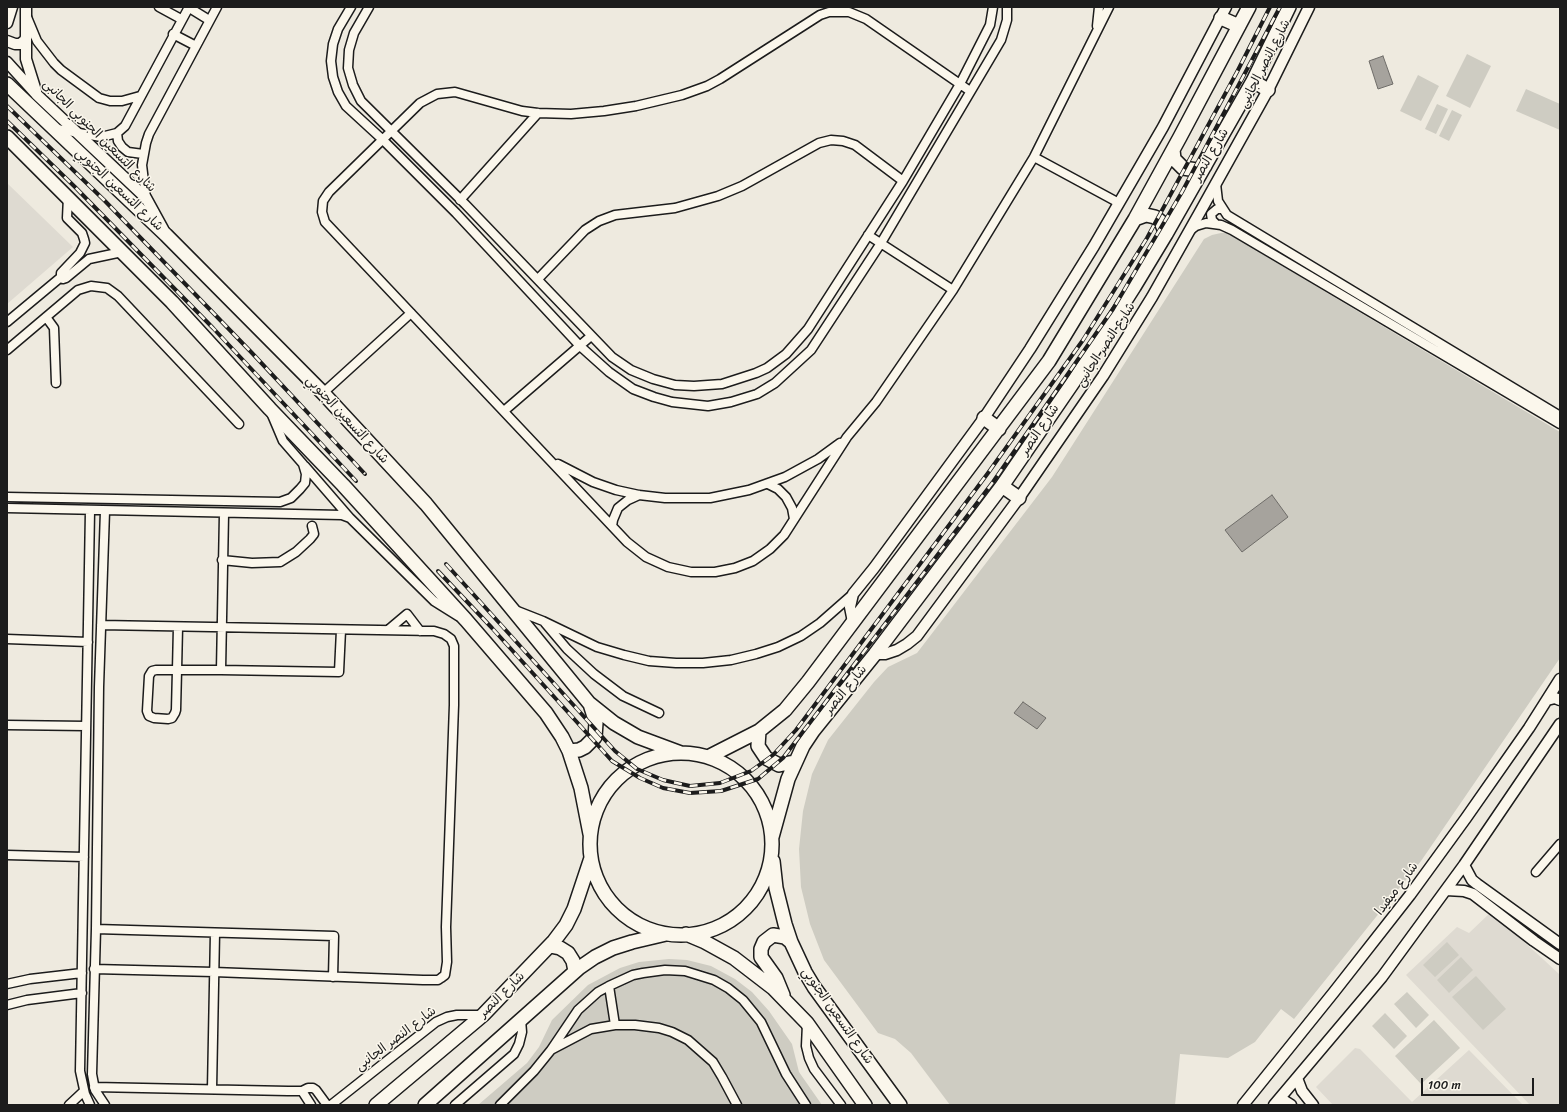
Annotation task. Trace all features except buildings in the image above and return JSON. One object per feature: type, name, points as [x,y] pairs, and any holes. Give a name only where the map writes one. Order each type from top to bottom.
[{"type":"main road","points":[[708,757],[759,731],[785,710],[853,622],[1048,361],[1134,219],[1173,150],[1249,7]]},
{"type":"main road","name":"شارع النصر","points":[[772,837],[794,762],[813,731],[875,654],[1002,486],[1074,381],[1166,234],[1253,81],[1289,7]]},
{"type":"main road","points":[[1224,12],[1239,26]]},
{"type":"main road","points":[[1253,81],[1268,90]]},
{"type":"main road","name":"شارع التسعين الجنوبي","points":[[7,84],[166,234],[323,393],[426,504],[589,703],[614,723],[632,733],[681,753]]},
{"type":"main road","points":[[7,137],[172,302],[343,485],[466,620],[546,713],[562,737],[569,751],[581,788],[590,834],[591,858],[596,876],[604,892],[616,907],[632,920],[651,929],[669,934]]},
{"type":"main road","points":[[1173,150],[1174,159],[1183,168],[1192,170],[1205,166]]},
{"type":"main road","points":[[1134,219],[1146,215],[1155,217],[1161,222],[1166,234]]},
{"type":"main road","points":[[984,418],[998,429]]},
{"type":"main road","points":[[1002,486],[1018,498]]},
{"type":"main road","points":[[569,751],[579,750],[585,747],[594,737],[596,723],[589,703]]},
{"type":"main road","points":[[759,731],[758,746],[766,758],[779,765],[794,762]]},
{"type":"main road","points":[[425,1105],[575,971],[595,957],[613,948],[632,942],[669,934],[686,934],[706,931],[724,924],[740,914],[749,904],[764,882],[770,867],[772,837],[768,816],[760,798],[747,781],[729,767],[708,757],[681,753],[664,754],[635,765],[622,774],[603,796],[595,814],[590,834]]},
{"type":"main road","name":"شارع التسعين الجنوبي","points":[[772,851],[779,900],[791,942],[805,972],[814,987],[900,1105]]},
{"type":"main road","name":"شارع النصر","points":[[376,1105],[483,1015],[550,946],[566,925],[574,909],[591,858]]},
{"type":"main road","points":[[686,934],[705,942],[734,958],[761,978],[785,999],[807,1023],[866,1105]]},
{"type":"main road","points":[[785,999],[776,978],[761,957],[761,949],[764,942],[773,935],[782,935],[791,942]]},
{"type":"main road","points":[[550,946],[560,948],[568,953],[573,962],[575,971]]},
{"type":"street","points":[[7,23],[12,7]]},
{"type":"street","points":[[159,7],[181,19]]},
{"type":"street","points":[[26,11],[26,59],[36,94],[50,126],[80,134],[101,137],[117,133],[124,126],[188,7],[209,20]]},
{"type":"street","points":[[146,198],[142,175],[143,154],[149,134],[217,7]]},
{"type":"street","points":[[351,7],[338,29],[333,44],[331,61],[333,77],[338,92],[346,106],[383,140],[456,213],[580,346],[609,372],[633,389],[672,402],[708,406],[731,402],[757,394],[775,383],[810,350],[881,243],[1001,40],[1007,20],[1007,7]]},
{"type":"street","points":[[369,7],[354,33],[349,50],[348,68],[352,85],[361,101],[392,130],[461,200],[612,357],[621,364],[642,375],[664,382],[687,386],[711,386],[745,378],[767,368],[799,341],[903,181],[960,84],[990,25],[993,7]]},
{"type":"street","points":[[1096,32],[1099,7]]},
{"type":"street","points":[[970,91],[866,19],[849,12],[839,11],[820,15],[707,86],[682,95],[636,106],[604,112],[571,114],[538,113],[455,92],[446,92],[432,96],[420,103],[329,192],[323,201],[322,212],[325,222],[627,542],[646,556],[668,567],[691,572],[715,572],[735,568],[753,561],[770,549],[784,535],[847,437],[876,402],[953,290],[1034,157],[1109,7]]},
{"type":"street","name":"شارع النصر الجانبى","points":[[875,654],[885,654],[897,650],[916,636],[1018,498],[1103,376],[1152,297],[1189,232],[1268,90],[1309,7]]},
{"type":"street","points":[[26,11],[37,40],[51,60],[61,70],[99,98],[122,102],[140,96]]},
{"type":"street","points":[[511,608],[543,621],[597,647],[649,661],[676,663],[704,663],[744,657],[778,647],[801,636],[820,623],[853,594],[874,568],[984,418],[1030,349],[1164,127],[1224,12]]},
{"type":"street","points":[[174,34],[196,46]]},
{"type":"street","points":[[7,41],[20,44],[26,36]]},
{"type":"street","name":"شارع التسعين الجنوبي الجانبى","points":[[7,62],[36,94],[146,198],[166,234]]},
{"type":"street","points":[[461,200],[538,113]]},
{"type":"street","points":[[117,133],[118,141],[128,152],[143,154]]},
{"type":"street","points":[[538,279],[585,230],[599,220],[615,215],[676,208],[718,196],[742,186],[819,142],[831,140],[843,141],[855,145],[903,181]]},
{"type":"street","points":[[1034,157],[1119,203]]},
{"type":"street","points":[[1216,182],[1218,200],[1222,209],[1227,215],[1560,416]]},
{"type":"street","points":[[446,204],[448,198],[453,195],[461,200],[464,212],[456,213]]},
{"type":"street","points":[[61,278],[60,274],[74,262],[85,243],[82,233],[67,218],[68,197]]},
{"type":"street","points":[[1215,223],[1211,217],[1213,212],[1217,209],[1222,209]]},
{"type":"street","points":[[1189,232],[1196,226],[1215,223],[1232,230],[1560,424]]},
{"type":"street","points":[[868,235],[953,290]]},
{"type":"street","points":[[7,322],[61,278],[66,278],[89,260],[122,252]]},
{"type":"street","points":[[7,350],[78,290],[92,286],[107,288],[118,296],[239,424]]},
{"type":"street","points":[[323,393],[411,313]]},
{"type":"street","points":[[46,317],[54,328],[56,383]]},
{"type":"street","points":[[504,411],[591,336]]},
{"type":"street","points":[[270,408],[283,441],[350,518],[434,601],[466,620]]},
{"type":"street","points":[[550,460],[593,482],[616,490],[639,495],[665,498],[710,498],[749,490],[785,477],[818,459],[847,437]]},
{"type":"street","points":[[7,497],[267,503],[280,502],[287,500],[300,490],[305,479],[303,464]]},
{"type":"street","points":[[768,484],[778,489],[786,497],[792,508],[794,519]]},
{"type":"street","points":[[612,526],[618,508],[628,500],[639,495]]},
{"type":"street","points":[[266,515],[267,503]]},
{"type":"street","points":[[7,508],[105,512],[142,511],[266,515],[335,514],[350,518]]},
{"type":"street","points":[[90,511],[80,1071],[84,1091],[90,1105]]},
{"type":"street","points":[[105,512],[99,687],[96,929],[92,1074],[94,1087],[105,1105]]},
{"type":"street","points":[[221,670],[224,514]]},
{"type":"street","points":[[222,560],[252,563],[280,562],[296,552],[310,539],[314,534],[312,526]]},
{"type":"street","points":[[90,543],[103,544]]},
{"type":"street","points":[[853,594],[850,607],[853,622]]},
{"type":"street","points":[[388,630],[408,614],[420,631]]},
{"type":"street","points":[[543,621],[567,649],[594,674],[622,696],[659,713]]},
{"type":"street","points":[[94,969],[432,980],[441,978],[445,975],[454,646],[451,639],[444,634],[434,631],[101,625]]},
{"type":"street","points":[[178,627],[176,670],[176,710],[174,716],[168,719],[151,717],[147,710],[150,672],[154,670],[176,670],[221,670],[339,672],[341,630]]},
{"type":"street","points":[[7,639],[88,642]]},
{"type":"street","name":"شارع ميفيدا","points":[[1243,1105],[1410,895],[1529,728],[1560,679]]},
{"type":"street","points":[[87,687],[99,687]]},
{"type":"street","points":[[1547,700],[1555,698],[1560,700]]},
{"type":"street","points":[[1291,1105],[1277,1102],[1382,977],[1464,865],[1560,724]]},
{"type":"street","points":[[7,725],[86,726]]},
{"type":"street","points":[[1536,872],[1560,844]]},
{"type":"street","points":[[7,854],[84,857]]},
{"type":"street","points":[[1464,865],[1472,880],[1560,944]]},
{"type":"street","points":[[83,888],[96,888]]},
{"type":"street","points":[[1446,890],[1464,891],[1473,894],[1560,959]]},
{"type":"street","points":[[96,929],[334,936],[333,977]]},
{"type":"street","points":[[1534,941],[1541,931]]},
{"type":"street","points":[[212,1089],[215,933]]},
{"type":"street","points":[[500,1105],[534,1071],[578,1010],[598,992],[633,975],[665,970],[684,971],[714,980],[728,988],[743,1000],[761,1022],[786,1074],[806,1105]]},
{"type":"street","points":[[7,984],[37,978],[82,973]]},
{"type":"street","points":[[609,986],[615,1025]]},
{"type":"street","points":[[7,1005],[33,999],[82,993]]},
{"type":"street","name":"شارع النصر الجانبى","points":[[331,1105],[436,1022],[446,1017],[457,1015],[483,1015]]},
{"type":"street","points":[[455,1105],[514,1054],[519,1044],[522,1032],[520,1020]]},
{"type":"street","points":[[807,1023],[806,1046],[809,1058],[814,1069],[841,1105]]},
{"type":"street","points":[[550,1050],[591,1030],[615,1025],[635,1025],[659,1028],[672,1032],[688,1040],[713,1062],[737,1105]]},
{"type":"street","points":[[1298,1078],[1302,1091],[1313,1105]]},
{"type":"street","points":[[94,1087],[302,1091],[308,1088],[316,1090],[327,1105]]},
{"type":"street","points":[[68,1105],[84,1091]]},
{"type":"street","points":[[302,1091],[311,1105]]},
{"type":"shaded area","points":[[1467,54],[1491,66],[1470,108],[1446,96]]},
{"type":"shaded area","points":[[1383,56],[1393,84],[1378,89],[1369,61]]},
{"type":"shaded area","points":[[1418,75],[1439,86],[1421,121],[1400,111]]},
{"type":"shaded area","points":[[1526,89],[1560,104],[1560,130],[1516,111]]},
{"type":"shaded area","points":[[1437,104],[1448,109],[1436,134],[1425,129]]},
{"type":"shaded area","points":[[1452,110],[1462,115],[1449,141],[1439,136]]},
{"type":"shaded area","points":[[7,183],[73,247],[7,304]]},
{"type":"shaded area","points":[[1221,233],[1231,233],[1262,254],[1560,432],[1560,658],[1421,861],[1294,1019],[1281,1009],[1255,1042],[1228,1058],[1180,1054],[1175,1105],[950,1105],[911,1053],[895,1039],[878,1033],[824,960],[810,924],[801,887],[799,849],[803,811],[812,774],[828,740],[874,682],[888,667],[917,653],[1052,477],[1204,239]]},
{"type":"shaded area","points":[[1272,495],[1288,517],[1242,552],[1225,530]]},
{"type":"shaded area","points":[[1023,702],[1046,718],[1037,729],[1014,713]]},
{"type":"shaded area","points":[[1491,912],[1559,974],[1560,1105],[1530,1105],[1406,975],[1457,927],[1469,933]]},
{"type":"shaded area","points":[[1447,942],[1459,955],[1435,977],[1423,965]]},
{"type":"shaded area","points":[[1461,957],[1473,970],[1449,993],[1437,980]]},
{"type":"shaded area","points":[[669,959],[687,960],[711,966],[735,979],[752,992],[769,1011],[792,1044],[799,1072],[822,1105],[478,1105],[527,1063],[539,1047],[552,1020],[588,985],[620,968],[639,962]]},
{"type":"shaded area","points":[[1476,976],[1506,1009],[1483,1030],[1452,997]]},
{"type":"shaded area","points":[[1407,992],[1429,1015],[1416,1028],[1394,1004]]},
{"type":"shaded area","points":[[1385,1013],[1407,1036],[1394,1049],[1372,1026]]},
{"type":"shaded area","points":[[1434,1020],[1460,1048],[1421,1084],[1395,1056]]},
{"type":"shaded area","points":[[1355,1048],[1360,1049],[1412,1102],[1469,1050],[1523,1105],[1333,1105],[1316,1087]]},
{"type":"railway","points":[[446,564],[615,751],[637,769],[663,780],[690,786],[720,783],[751,771],[773,755],[796,730],[988,473],[1083,340],[1147,238],[1237,72],[1270,7]]},
{"type":"railway","points":[[438,571],[492,628],[612,761],[640,778],[663,788],[690,793],[721,791],[758,779],[783,758],[993,482],[1113,309],[1182,192],[1280,7]]},
{"type":"railway","points":[[7,106],[104,200],[252,353],[365,474]]},
{"type":"railway","points":[[7,121],[75,187],[213,328],[356,481]]}]
